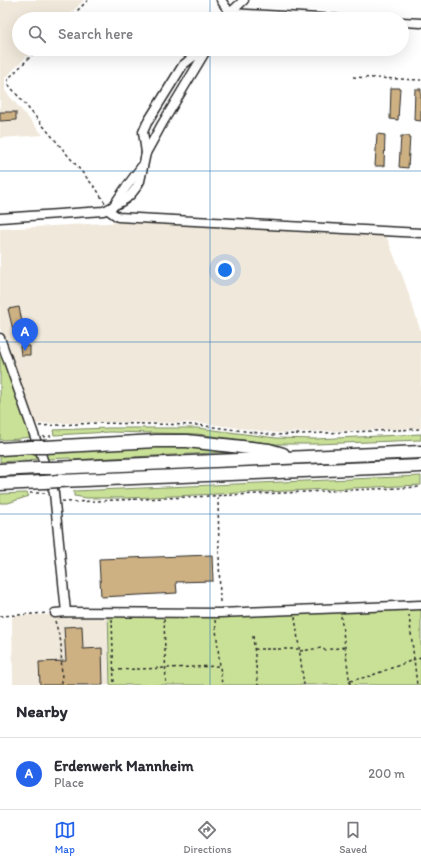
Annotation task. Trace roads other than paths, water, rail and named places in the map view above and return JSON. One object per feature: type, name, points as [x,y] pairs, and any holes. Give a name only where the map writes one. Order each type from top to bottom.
[{"type":"highway","points":[[2,448],[187,441],[269,450],[298,457]]},
{"type":"highway","points":[[0,470],[421,452]]},
{"type":"highway","points":[[0,484],[421,466]]},
{"type":"street","points":[[221,0],[226,12]]},
{"type":"street","points":[[232,12],[244,0]]},
{"type":"street","points":[[409,22],[421,23]]},
{"type":"street","points":[[146,154],[143,132],[147,123],[183,65],[195,56]]},
{"type":"street","points":[[0,218],[103,211],[111,207],[144,163],[146,154],[162,124],[203,56]]},
{"type":"street","points":[[111,207],[118,217],[421,232]]},
{"type":"street","points":[[1,341],[48,474],[54,496],[66,612]]},
{"type":"street","points":[[55,617],[66,612],[217,616],[421,605]]},
{"type":"place","name":"Erdenwerk Mannheim","points":[[25,351]]}]
